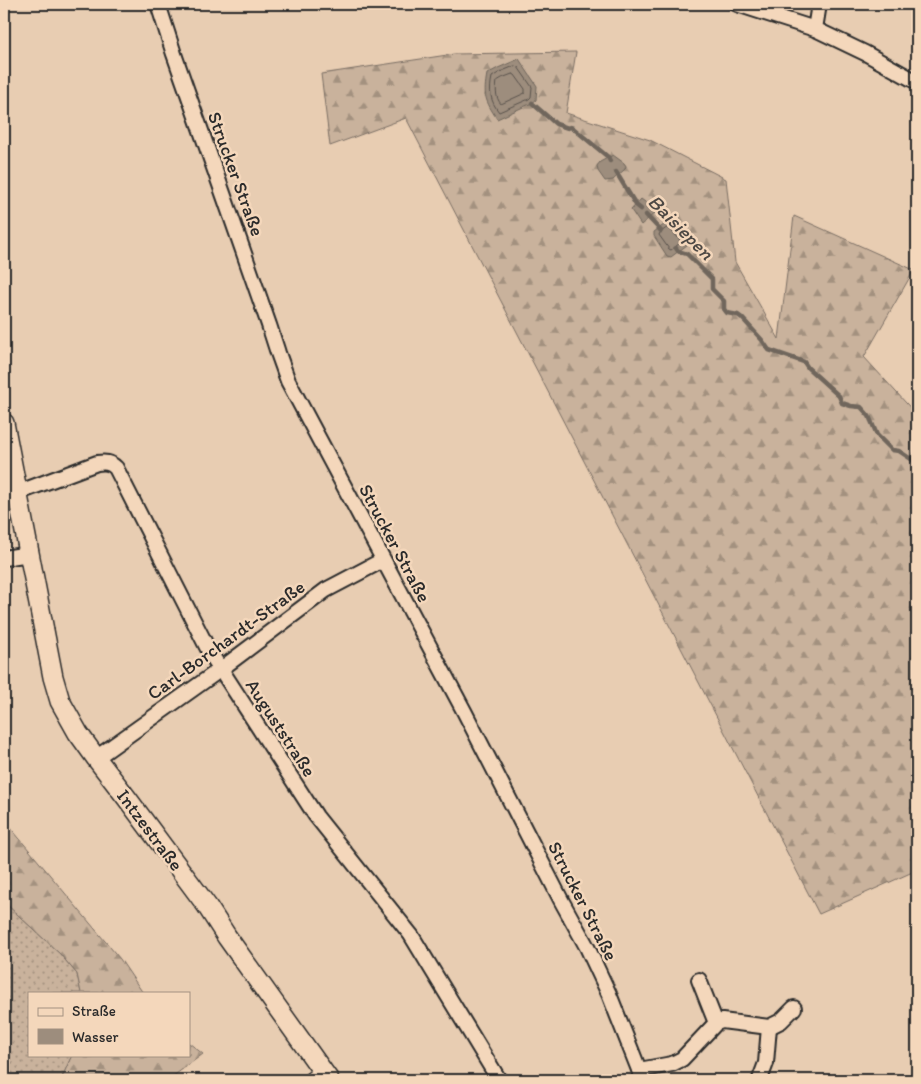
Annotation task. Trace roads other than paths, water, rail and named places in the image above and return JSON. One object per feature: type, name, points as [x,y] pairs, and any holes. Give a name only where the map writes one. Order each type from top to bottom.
[{"type":"main road","name":"Intzestraße","points":[[4,423],[56,692],[64,711],[96,758],[207,906],[321,1077]]},
{"type":"street","name":"Strucker Straße","points":[[158,4],[288,381],[468,720],[560,900],[587,947],[609,994],[641,1075]]},
{"type":"street","points":[[737,4],[815,29],[865,53],[917,82]]},
{"type":"street","points":[[815,29],[820,4]]},
{"type":"street","name":"Auguststraße","points":[[18,493],[98,463],[104,462],[114,465],[209,651],[316,816],[411,936],[499,1080]]},
{"type":"street","points":[[4,558],[29,554]]},
{"type":"street","name":"Carl-Borchardt-Straße","points":[[96,758],[221,669],[326,590],[383,560]]},
{"type":"street","points":[[699,980],[716,1024]]},
{"type":"street","points":[[641,1075],[682,1059],[716,1024],[722,1021],[769,1027],[781,1021],[794,1008]]},
{"type":"street","points":[[760,1079],[766,1063],[769,1027]]},
{"type":"water","points":[[519,59],[537,86],[536,100],[497,119],[486,98],[487,74]]},
{"type":"water","points":[[613,155],[626,166],[613,180],[605,181],[597,166],[600,162]]},
{"type":"water","points":[[641,199],[657,211],[641,225],[631,210]]},
{"type":"water","points":[[668,222],[671,222],[687,240],[687,245],[671,257],[667,256],[654,236],[654,232]]},
{"type":"waterway","name":"Baisiepen","points":[[532,103],[556,124],[573,128],[608,157],[610,161]]},
{"type":"waterway","name":"Baisiepen","points":[[616,172],[636,205],[641,209]]},
{"type":"waterway","name":"Baisiepen","points":[[646,215],[661,231]]},
{"type":"waterway","name":"Baisiepen","points":[[676,248],[678,251],[687,254],[712,279],[712,289],[724,301],[724,309],[727,313],[738,315],[742,318],[769,350],[804,362],[808,368],[839,396],[842,403],[861,407],[869,416],[877,435],[892,450],[899,451],[917,463]]}]
